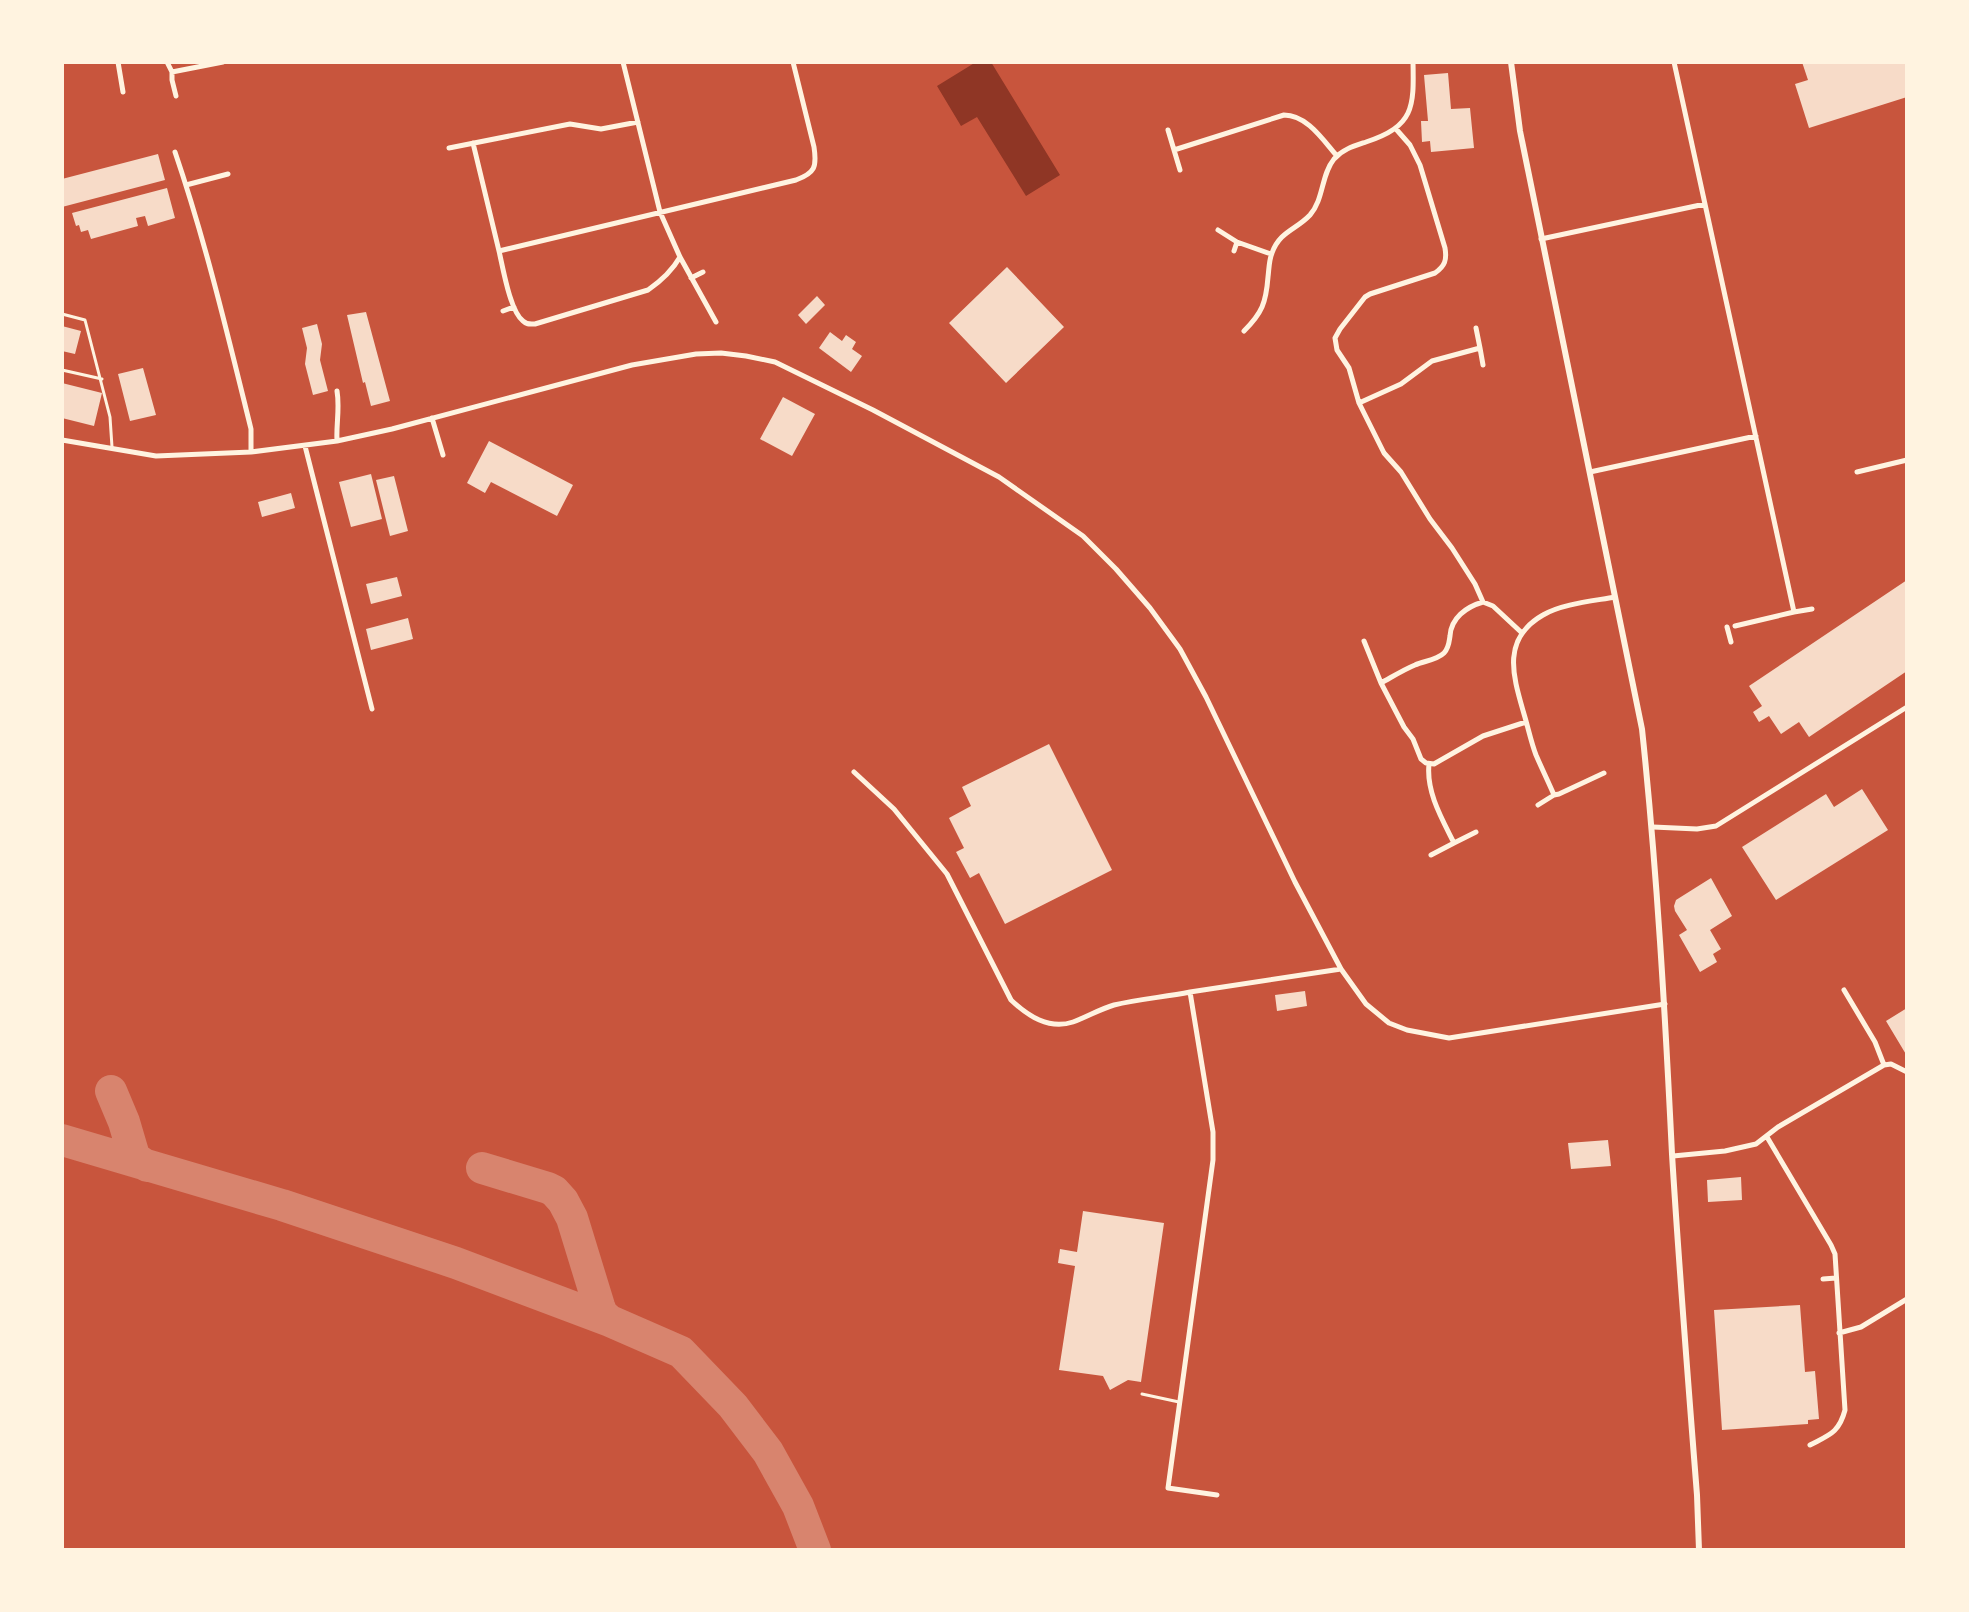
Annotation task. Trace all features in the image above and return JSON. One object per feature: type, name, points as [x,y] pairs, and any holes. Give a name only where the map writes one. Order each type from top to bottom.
[{"type":"street","points":[[118,62],[123,92]]},
{"type":"street","points":[[167,62],[176,96]]},
{"type":"street","points":[[172,72],[223,62]]},
{"type":"street","points":[[623,62],[660,212],[680,257],[716,322]]},
{"type":"street","points":[[499,251],[796,180],[811,173],[816,160],[814,147],[793,62]]},
{"type":"street","points":[[1244,331],[1258,316],[1265,301],[1271,254],[1276,243],[1311,214],[1319,201],[1327,170],[1337,156],[1344,150],[1385,135],[1403,122],[1414,95],[1413,62]]},
{"type":"street","points":[[1511,62],[1517,115],[1541,239],[1642,729],[1653,827],[1699,1550]]},
{"type":"street","points":[[1674,62],[1794,612]]},
{"type":"street","points":[[1174,150],[1284,115],[1293,115],[1302,120],[1337,156]]},
{"type":"street","points":[[449,148],[570,124],[601,129],[638,122]]},
{"type":"street","points":[[1396,129],[1410,145],[1420,165],[1446,260],[1435,273],[1365,297],[1335,338],[1337,350],[1349,368],[1359,403],[1384,453],[1401,472],[1452,548],[1483,602]]},
{"type":"street","points":[[1168,130],[1180,170]]},
{"type":"street","points":[[473,143],[514,307],[526,324],[535,324],[648,290],[674,268],[680,257]]},
{"type":"street","points":[[175,152],[215,287],[251,429],[251,452]]},
{"type":"street","points":[[186,185],[228,174]]},
{"type":"street","points":[[1541,239],[1705,204]]},
{"type":"street","points":[[1218,230],[1237,242],[1271,254]]},
{"type":"street","points":[[1234,251],[1237,242]]},
{"type":"street","points":[[691,278],[703,272]]},
{"type":"street","points":[[503,311],[514,307]]},
{"type":"street","points":[[1476,328],[1483,365]]},
{"type":"street","points":[[1359,403],[1401,384],[1432,361],[1480,348]]},
{"type":"street","points":[[62,440],[156,456],[251,452],[337,441],[632,365],[696,354],[721,353],[775,362],[999,477],[1083,536],[1116,569],[1180,649],[1341,969],[1366,1004],[1389,1023],[1407,1030],[1449,1038],[1665,1004]]},
{"type":"street","points":[[337,391],[340,406],[337,441]]},
{"type":"street","points":[[432,418],[443,455]]},
{"type":"street","points":[[1590,472],[1756,436]]},
{"type":"street","points":[[305,446],[372,709]]},
{"type":"street","points":[[1857,472],[1907,460]]},
{"type":"street","points":[[1554,795],[1535,753],[1512,670],[1513,659],[1522,633],[1544,614],[1615,597]]},
{"type":"street","points":[[1381,683],[1445,653],[1456,617],[1475,604],[1483,602],[1493,606],[1522,633]]},
{"type":"street","points":[[1735,626],[1812,609]]},
{"type":"street","points":[[1727,627],[1731,642]]},
{"type":"street","points":[[1364,641],[1404,727],[1421,759],[1429,764],[1491,733],[1526,722]]},
{"type":"street","points":[[1653,827],[1697,829],[1716,826],[1907,707]]},
{"type":"street","points":[[1429,764],[1429,786],[1454,843]]},
{"type":"street","points":[[854,772],[894,809],[947,874],[1011,1000],[1036,1019],[1061,1025],[1112,1006],[1341,969]]},
{"type":"street","points":[[1538,805],[1604,773]]},
{"type":"street","points":[[1431,855],[1476,832]]},
{"type":"street","points":[[1844,990],[1875,1042],[1884,1065]]},
{"type":"street","points":[[1190,992],[1213,1132],[1213,1160],[1168,1488],[1217,1495]]},
{"type":"street","points":[[1673,1156],[1756,1144],[1778,1127],[1884,1065],[1891,1064],[1907,1072]]},
{"type":"street","points":[[1767,1137],[1835,1254],[1845,1410],[1834,1433],[1810,1445]]},
{"type":"street","points":[[1823,1279],[1836,1278]]},
{"type":"street","points":[[1839,1333],[1861,1327],[1907,1299]]},
{"type":"lane","points":[[62,314],[85,320],[102,379],[112,447]]},
{"type":"lane","points":[[62,370],[102,379]]},
{"type":"lane","points":[[1142,1394],[1179,1402]]},
{"type":"shaded area","points":[[976,62],[991,62],[1060,175],[1026,196],[977,117],[961,126],[937,86]]},
{"type":"building","points":[[1802,62],[1907,62],[1907,97],[1809,128],[1795,84],[1808,80]]},
{"type":"building","points":[[1448,73],[1451,109],[1470,108],[1474,148],[1431,152],[1430,141],[1422,142],[1421,121],[1428,121],[1424,75]]},
{"type":"building","points":[[158,154],[165,180],[62,207],[62,179]]},
{"type":"building","points":[[167,188],[175,218],[148,226],[145,216],[136,218],[138,226],[91,239],[88,230],[81,232],[79,225],[76,226],[72,213]]},
{"type":"building","points":[[1007,267],[1064,327],[1006,383],[949,323]]},
{"type":"building","points":[[817,296],[825,305],[806,324],[798,315]]},
{"type":"building","points":[[366,312],[390,401],[371,406],[347,315]]},
{"type":"building","points":[[317,324],[322,344],[320,360],[328,391],[313,395],[305,364],[307,348],[302,328]]},
{"type":"building","points":[[62,326],[81,331],[75,354],[62,351]]},
{"type":"building","points":[[830,332],[842,341],[846,335],[856,342],[852,349],[862,356],[851,372],[819,348]]},
{"type":"building","points":[[143,368],[156,415],[130,421],[118,374]]},
{"type":"building","points":[[62,383],[102,393],[94,426],[62,418]]},
{"type":"building","points":[[783,397],[815,414],[792,456],[760,439]]},
{"type":"building","points":[[489,441],[573,485],[557,516],[491,482],[485,493],[467,483]]},
{"type":"building","points":[[371,474],[382,519],[351,527],[339,482]]},
{"type":"building","points":[[394,476],[408,531],[390,536],[376,480]]},
{"type":"building","points":[[291,493],[295,508],[262,517],[258,502]]},
{"type":"building","points":[[397,577],[402,596],[371,604],[366,584]]},
{"type":"building","points":[[1907,580],[1907,671],[1809,737],[1799,722],[1781,734],[1769,716],[1759,722],[1753,712],[1762,706],[1749,686]]},
{"type":"building","points":[[408,618],[413,639],[371,650],[366,629]]},
{"type":"building","points":[[1049,744],[1112,870],[1005,924],[979,873],[970,878],[956,852],[964,848],[949,818],[971,806],[962,787]]},
{"type":"building","points":[[1862,789],[1888,830],[1776,900],[1742,847],[1826,794],[1834,807]]},
{"type":"building","points":[[1711,878],[1732,916],[1710,930],[1721,949],[1713,954],[1717,962],[1700,972],[1679,935],[1687,930],[1674,906],[1676,900]]},
{"type":"building","points":[[1305,991],[1307,1006],[1277,1011],[1275,995]]},
{"type":"building","points":[[1907,1008],[1907,1056],[1886,1021]]},
{"type":"building","points":[[1608,1140],[1611,1166],[1571,1169],[1568,1143]]},
{"type":"building","points":[[1741,1177],[1742,1200],[1708,1202],[1707,1180]]},
{"type":"building","points":[[1083,1211],[1164,1223],[1141,1382],[1128,1380],[1110,1390],[1103,1376],[1059,1370],[1075,1266],[1058,1263],[1060,1249],[1077,1252]]},
{"type":"building","points":[[1800,1305],[1805,1372],[1815,1371],[1819,1419],[1808,1420],[1808,1424],[1722,1430],[1714,1310]]},
{"type":"taxiway","points":[[111,1091],[134,1156],[147,1166]]},
{"type":"taxiway","points":[[62,1140],[282,1205],[456,1263],[610,1321],[681,1352],[733,1406],[768,1452],[798,1506],[815,1550]]},
{"type":"taxiway","points":[[482,1168],[548,1188],[563,1201],[572,1218],[602,1314],[610,1321]]}]
